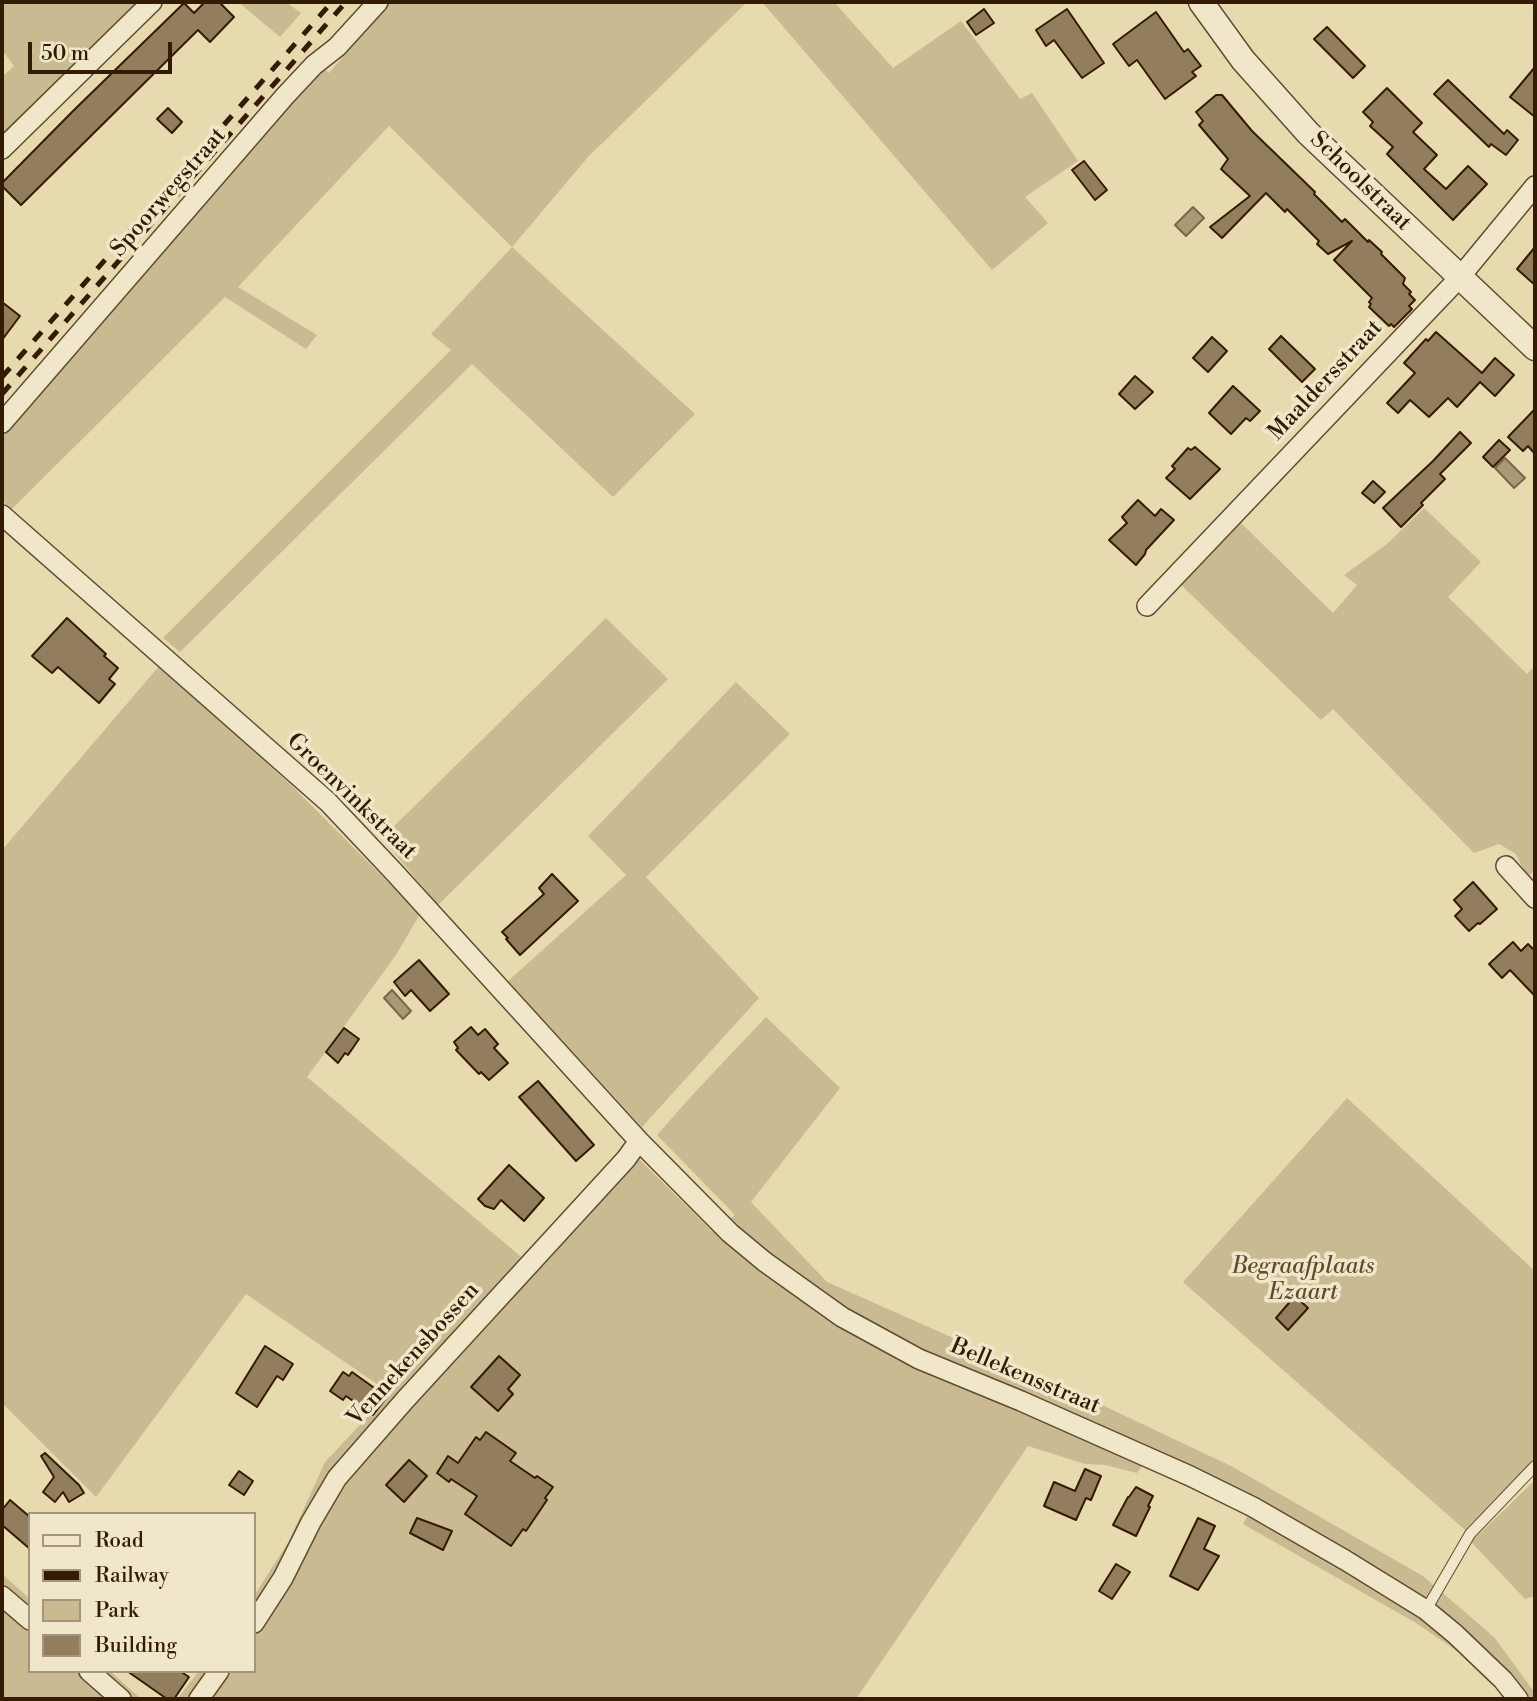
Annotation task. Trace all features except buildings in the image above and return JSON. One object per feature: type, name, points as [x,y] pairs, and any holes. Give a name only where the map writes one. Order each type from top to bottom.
[{"type":"street","points":[[2,149],[152,2]]},
{"type":"street","name":"Spoorwegstraat","points":[[2,423],[285,96],[314,65],[337,47],[378,2]]},
{"type":"street","name":"Schoolstraat","points":[[1201,2],[1243,60],[1308,133],[1535,348]]},
{"type":"street","name":"Maaldersstraat","points":[[1147,606],[1460,277],[1535,186]]},
{"type":"street","name":"Groenvinkstraat","points":[[2,515],[328,802],[639,1141]]},
{"type":"street","points":[[1506,866],[1535,898]]},
{"type":"street","name":"Bellekensstraat","points":[[639,1141],[730,1233],[765,1262],[842,1317],[919,1359],[1021,1401],[1253,1507],[1426,1610],[1481,1657],[1518,1699]]},
{"type":"street","name":"Vennekensbossen","points":[[256,1620],[283,1578],[337,1478],[626,1159],[639,1141]]},
{"type":"street","points":[[2,1595],[28,1618]]},
{"type":"street","points":[[91,1673],[121,1699]]},
{"type":"street","points":[[199,1699],[218,1673]]},
{"type":"lane","points":[[1426,1610],[1471,1534],[1535,1466]]},
{"type":"green space","points":[[2,2],[138,2],[2,134],[2,77],[14,66],[2,50]]},
{"type":"green space","points":[[238,2],[286,2],[301,13],[280,37]]},
{"type":"green space","points":[[390,2],[747,2],[588,157],[512,247],[389,126],[238,287],[317,335],[306,349],[225,297],[11,510],[2,500],[2,431],[321,66],[329,73]]},
{"type":"green space","points":[[762,2],[834,2],[893,68],[961,21],[1020,99],[1032,93],[1078,161],[1025,197],[1048,223],[992,270]]},
{"type":"green space","points":[[512,247],[695,414],[613,497],[472,364],[180,652],[163,638],[451,350],[431,334]]},
{"type":"green space","points":[[1424,508],[1481,562],[1448,597],[1527,674],[1535,666],[1535,870],[1527,878],[1516,854],[1499,844],[1474,853],[1333,709],[1321,720],[1179,583],[1239,521],[1333,613],[1357,585],[1344,575],[1387,544]]},
{"type":"green space","points":[[606,618],[668,679],[438,905],[382,838]]},
{"type":"green space","points":[[160,665],[293,787],[420,914],[396,955],[307,1077],[538,1271],[638,1158],[713,1232],[735,1215],[657,1135],[766,1017],[840,1088],[751,1202],[827,1282],[1066,1388],[1231,1466],[1423,1576],[1494,1637],[1535,1693],[1535,1699],[1527,1699],[1416,1623],[1243,1524],[1248,1515],[1142,1466],[1137,1473],[1105,1465],[1085,1464],[1028,1446],[856,1699],[177,1699],[197,1673],[256,1673],[256,1593],[289,1541],[325,1462],[390,1393],[246,1294],[96,1497],[2,1403],[2,850]]},
{"type":"green space","points":[[736,682],[790,734],[646,877],[759,998],[642,1127],[508,981],[626,875],[588,836]]},
{"type":"green space","name":"Begraafplaats Ezaart","points":[[1347,1098],[1535,1271],[1535,1458],[1465,1530],[1183,1282]]},
{"type":"green space","points":[[1535,1480],[1535,1596],[1525,1599],[1471,1542]]},
{"type":"green space","points":[[2,1574],[28,1597],[28,1673],[112,1673],[141,1699],[2,1699]]},
{"type":"shaded area","points":[[1193,207],[1204,218],[1186,236],[1175,225]]},
{"type":"shaded area","points":[[1505,458],[1525,478],[1514,488],[1495,468]]},
{"type":"shaded area","points":[[392,990],[411,1011],[403,1019],[384,998]]},
{"type":"railway","points":[[2,377],[332,2]]},
{"type":"railway","points":[[2,394],[346,2]]}]
